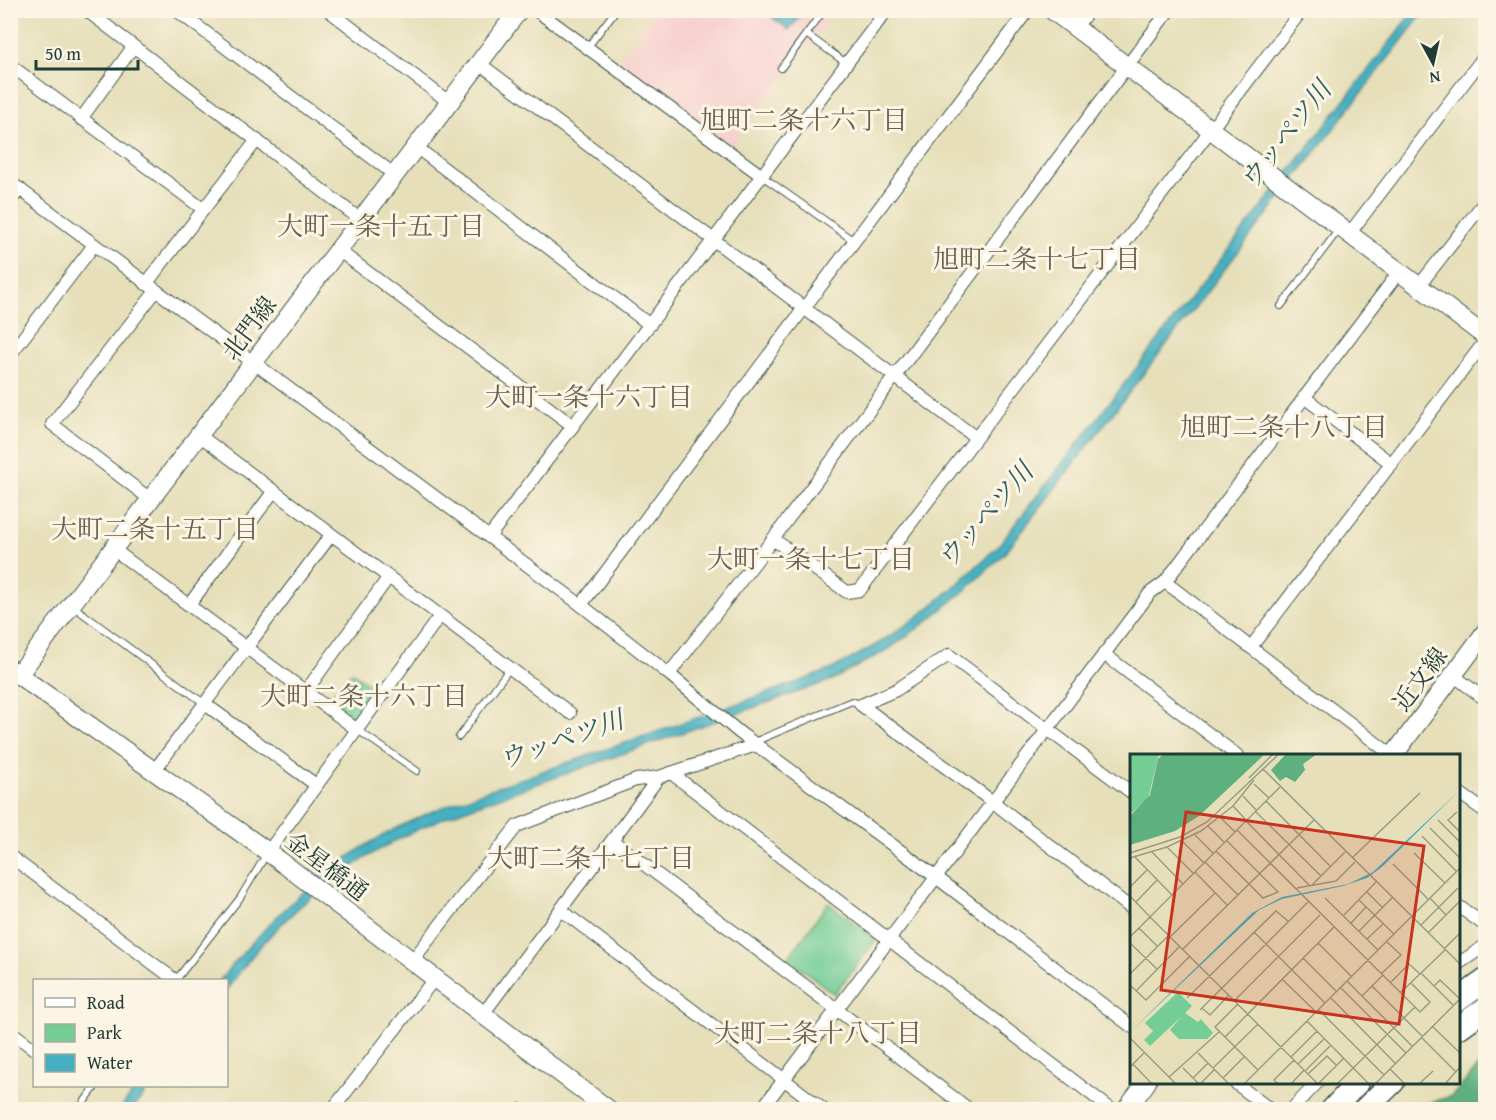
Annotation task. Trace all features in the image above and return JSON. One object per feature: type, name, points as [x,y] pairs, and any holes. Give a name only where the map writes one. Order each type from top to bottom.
[{"type":"highway","points":[[1460,999],[1485,980]]},
{"type":"highway","points":[[1460,1027],[1485,1008]]},
{"type":"highway","points":[[1332,1110],[1357,1084]]},
{"type":"highway","points":[[1364,1110],[1392,1084]]},
{"type":"street","points":[[86,10],[361,220]]},
{"type":"street","points":[[176,10],[395,175]]},
{"type":"street","points":[[328,10],[450,103]]},
{"type":"street","points":[[536,10],[762,176]]},
{"type":"street","points":[[489,537],[887,10]]},
{"type":"street","points":[[581,605],[1028,10]]},
{"type":"street","points":[[1052,10],[1485,339],[1251,647]]},
{"type":"street","points":[[1076,28],[1089,10]]},
{"type":"street","points":[[669,674],[773,539],[1169,10]]},
{"type":"street","points":[[773,539],[847,592],[860,590],[1302,10]]},
{"type":"street","name":"北門線","points":[[13,676],[113,549],[450,103],[511,13]]},
{"type":"street","points":[[81,119],[133,47]]},
{"type":"street","points":[[1344,231],[1485,54]]},
{"type":"street","points":[[478,63],[975,437]]},
{"type":"street","points":[[10,65],[203,209]]},
{"type":"street","points":[[146,284],[257,140]]},
{"type":"street","points":[[416,147],[650,325]]},
{"type":"street","points":[[10,201],[15,185],[581,605],[740,733],[936,878],[1130,1026]]},
{"type":"street","points":[[1419,287],[1485,200]]},
{"type":"street","points":[[10,354],[94,244]]},
{"type":"street","points":[[338,250],[573,426]]},
{"type":"street","points":[[761,1110],[1150,593],[1165,582],[1398,272]]},
{"type":"street","points":[[150,499],[52,424],[156,291]]},
{"type":"street","points":[[1304,397],[1392,464]]},
{"type":"street","points":[[198,435],[570,713]]},
{"type":"street","points":[[189,605],[273,492]]},
{"type":"street","points":[[154,771],[332,536]]},
{"type":"street","points":[[113,549],[356,729]]},
{"type":"street","points":[[306,692],[388,578]]},
{"type":"street","points":[[1165,582],[1251,647],[1401,753]]},
{"type":"street","points":[[268,852],[439,617]]},
{"type":"street","name":"近文線","points":[[1401,753],[1485,631]]},
{"type":"street","points":[[1104,654],[1235,754]]},
{"type":"street","points":[[861,705],[896,690],[949,656],[1130,792]]},
{"type":"street","points":[[1453,675],[1485,700]]},
{"type":"street","name":"金星橋通","points":[[13,676],[154,771],[268,852],[609,1110]]},
{"type":"street","points":[[205,704],[316,785]]},
{"type":"street","points":[[861,705],[993,802],[1130,908]]},
{"type":"street","points":[[412,961],[518,826],[636,780],[665,775],[754,743]]},
{"type":"street","points":[[483,1014],[665,775]]},
{"type":"street","points":[[665,775],[889,940],[1112,1110]]},
{"type":"street","points":[[1460,793],[1485,812]]},
{"type":"street","points":[[613,841],[970,1110]]},
{"type":"street","points":[[10,856],[173,979]]},
{"type":"street","points":[[1460,907],[1485,926]]},
{"type":"street","points":[[561,910],[824,1110]]},
{"type":"street","points":[[1460,963],[1485,945]]},
{"type":"street","points":[[332,1110],[435,978]]},
{"type":"street","points":[[10,1031],[33,1048]]},
{"type":"street","points":[[1126,1110],[1146,1084]]},
{"type":"street","points":[[1235,1084],[1271,1110]]},
{"type":"street","points":[[1291,1110],[1317,1084]]},
{"type":"lane","points":[[586,48],[616,10]]},
{"type":"lane","points":[[781,68],[824,10]]},
{"type":"lane","points":[[806,34],[846,64]]},
{"type":"lane","points":[[762,176],[855,242]]},
{"type":"lane","points":[[1281,306],[1344,231]]},
{"type":"lane","points":[[71,604],[205,704]]},
{"type":"lane","points":[[459,737],[509,669]]},
{"type":"lane","points":[[754,743],[852,701],[861,705]]},
{"type":"lane","points":[[356,729],[417,771]]},
{"type":"lane","points":[[178,979],[240,898],[268,852]]},
{"type":"lane","points":[[78,1110],[95,1087]]},
{"type":"lane","points":[[518,1110],[520,1107],[524,1110]]},
{"type":"shaded area","points":[[656,11],[835,11],[731,146],[619,60]]},
{"type":"green space","points":[[351,672],[376,689],[358,714],[352,715],[329,698]]},
{"type":"green space","points":[[828,903],[876,940],[834,994],[788,958]]},
{"type":"green space","points":[[1485,1060],[1485,1109],[1415,1109],[1452,1096]]},
{"type":"water","points":[[764,11],[804,11],[789,30]]},
{"type":"water","points":[[1414,11],[1425,11],[1004,554],[929,620],[889,649],[832,680],[469,808],[410,833],[354,865],[303,904],[258,949],[228,988],[228,979],[221,979],[249,945],[298,897],[333,868],[375,840],[424,815],[476,794],[830,670],[911,622],[970,573],[998,546]]},
{"type":"water","points":[[137,1087],[150,1087],[132,1109],[120,1109]]},
{"type":"district","name":"旭町二条十六丁目","points":[[804,119]]},
{"type":"district","name":"大町一条十五丁目","points":[[381,225]]},
{"type":"district","name":"旭町二条十七丁目","points":[[1037,258]]},
{"type":"district","name":"大町一条十六丁目","points":[[589,396]]},
{"type":"district","name":"旭町二条十八丁目","points":[[1284,426]]},
{"type":"district","name":"大町二条十五丁目","points":[[155,528]]},
{"type":"district","name":"大町一条十七丁目","points":[[811,558]]},
{"type":"district","name":"大町二条十六丁目","points":[[364,695]]},
{"type":"district","name":"大町二条十七丁目","points":[[591,857]]},
{"type":"district","name":"大町二条十八丁目","points":[[818,1032]]},
{"type":"water label","name":"ウッペツ川","points":[[1285,135]]},
{"type":"water label","name":"ウッペツ川","points":[[985,515]]},
{"type":"water label","name":"ウッペツ川","points":[[561,739]]}]
